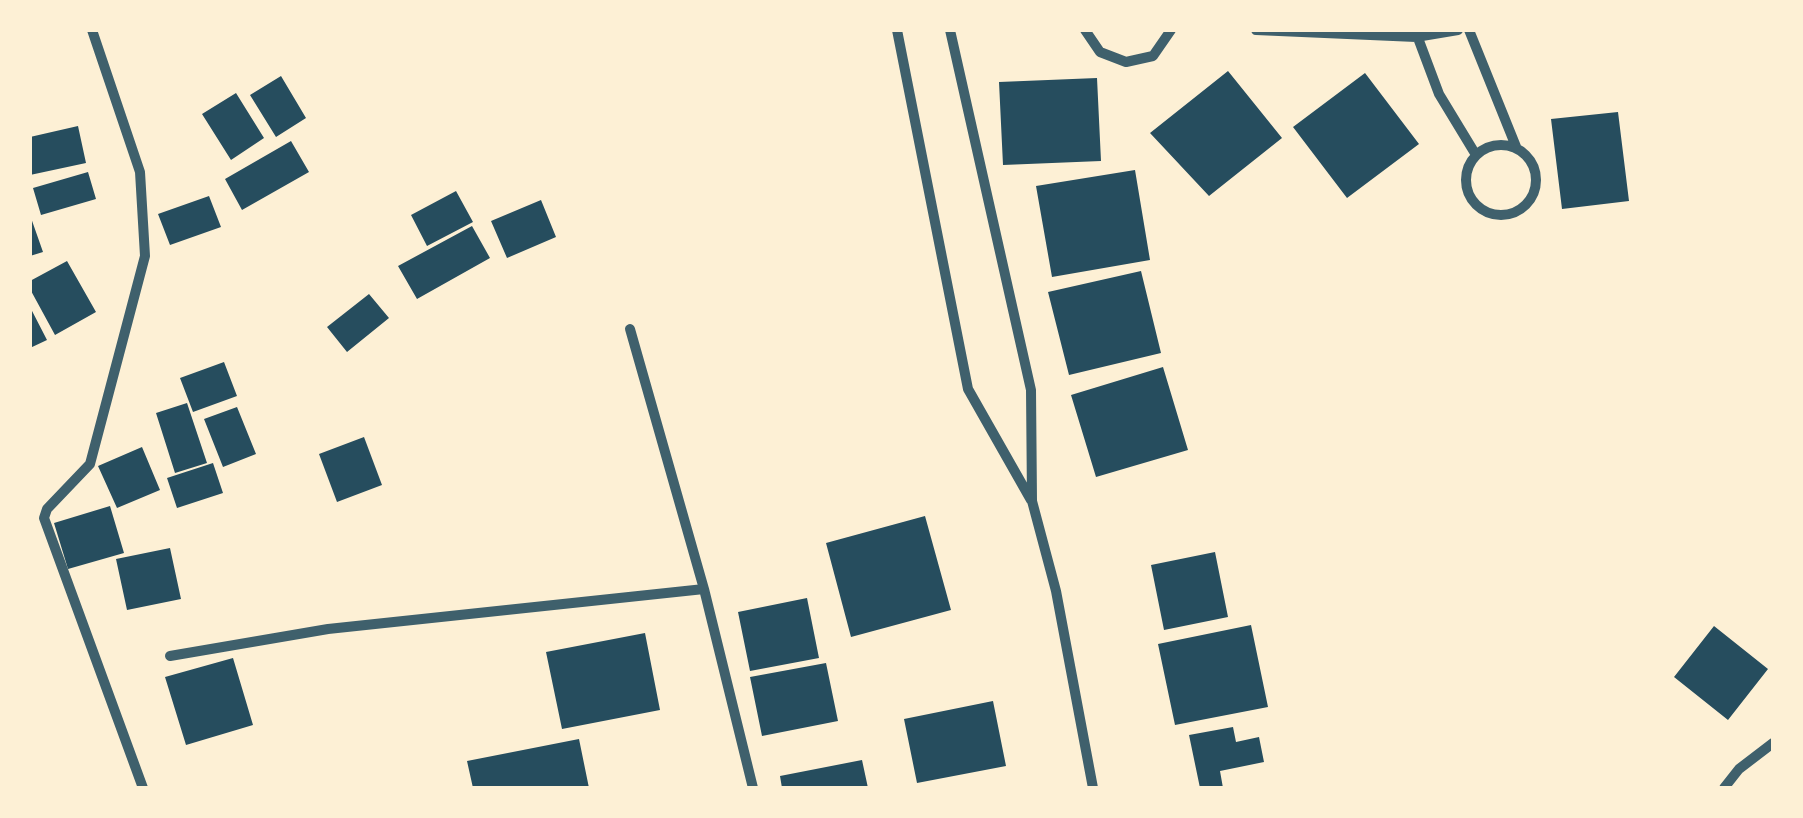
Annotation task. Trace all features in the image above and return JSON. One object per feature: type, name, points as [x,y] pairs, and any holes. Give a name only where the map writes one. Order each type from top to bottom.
[{"type":"street","points":[[92,30],[140,172],[146,256],[90,464],[46,509],[44,518],[143,788]]},
{"type":"street","points":[[897,30],[968,389],[1032,501]]},
{"type":"street","points":[[950,30],[1031,390],[1032,501],[1056,590],[1094,788]]},
{"type":"street","points":[[1085,30],[1100,52],[1126,62],[1152,56],[1171,30]]},
{"type":"street","points":[[1256,30],[1415,34],[1458,30]]},
{"type":"street","points":[[1470,30],[1517,148],[1532,164],[1537,184],[1521,210],[1501,216],[1481,210],[1468,194],[1466,173],[1476,154],[1488,147],[1517,148]]},
{"type":"street","points":[[1415,34],[1440,94],[1476,154]]},
{"type":"street","points":[[630,329],[704,588],[753,788]]},
{"type":"street","points":[[170,656],[328,628],[704,588]]},
{"type":"street","points":[[1724,788],[1739,769],[1773,742]]},
{"type":"building","points":[[1228,71],[1282,138],[1209,196],[1150,133]]},
{"type":"building","points":[[1365,73],[1419,144],[1347,198],[1293,127]]},
{"type":"building","points":[[281,76],[306,118],[276,137],[250,95]]},
{"type":"building","points":[[1097,78],[1101,161],[1003,165],[999,82]]},
{"type":"building","points":[[236,93],[264,138],[231,160],[202,114]]},
{"type":"building","points":[[1618,112],[1629,201],[1562,209],[1551,119]]},
{"type":"building","points":[[78,126],[86,163],[30,175],[30,137]]},
{"type":"building","points":[[291,141],[309,172],[242,210],[225,179]]},
{"type":"building","points":[[1135,170],[1150,260],[1052,277],[1036,186]]},
{"type":"building","points":[[88,172],[96,199],[41,215],[33,188]]},
{"type":"building","points":[[456,191],[473,222],[427,246],[411,215]]},
{"type":"building","points":[[209,196],[221,227],[170,245],[158,214]]},
{"type":"building","points":[[541,200],[556,237],[507,258],[491,221]]},
{"type":"building","points":[[30,215],[43,252],[30,256]]},
{"type":"building","points":[[472,226],[490,258],[417,299],[398,266]]},
{"type":"building","points":[[67,261],[96,312],[55,335],[30,289],[30,281]]},
{"type":"building","points":[[1141,271],[1161,353],[1069,375],[1048,292]]},
{"type":"building","points":[[369,294],[389,318],[347,352],[327,327]]},
{"type":"building","points":[[30,307],[47,340],[30,348]]},
{"type":"building","points":[[224,362],[237,396],[193,412],[180,378]]},
{"type":"building","points":[[1163,367],[1188,450],[1096,477],[1071,395]]},
{"type":"building","points":[[187,403],[207,463],[175,473],[156,413]]},
{"type":"building","points":[[237,407],[256,454],[223,467],[204,419]]},
{"type":"building","points":[[364,437],[382,485],[337,502],[319,454]]},
{"type":"building","points":[[142,447],[160,490],[117,508],[98,466]]},
{"type":"building","points":[[213,463],[223,493],[177,508],[167,478]]},
{"type":"building","points":[[110,506],[124,553],[68,569],[54,523]]},
{"type":"building","points":[[925,516],[951,610],[851,637],[826,543]]},
{"type":"building","points":[[170,548],[181,599],[127,610],[116,559]]},
{"type":"building","points":[[1215,552],[1228,617],[1164,630],[1151,565]]},
{"type":"building","points":[[807,598],[819,658],[750,671],[738,612]]},
{"type":"building","points":[[1251,625],[1268,707],[1175,725],[1158,644]]},
{"type":"building","points":[[1714,626],[1768,669],[1728,720],[1674,677]]},
{"type":"building","points":[[645,633],[660,710],[562,729],[546,652]]},
{"type":"building","points":[[233,658],[253,725],[186,745],[165,677]]},
{"type":"building","points":[[826,663],[838,721],[762,736],[750,677]]},
{"type":"building","points":[[993,701],[1006,766],[917,783],[904,719]]},
{"type":"building","points":[[1233,727],[1236,742],[1259,737],[1264,762],[1220,771],[1223,788],[1200,788],[1189,735]]},
{"type":"building","points":[[579,739],[589,788],[473,788],[467,761]]},
{"type":"building","points":[[862,760],[868,788],[782,788],[780,776]]}]
